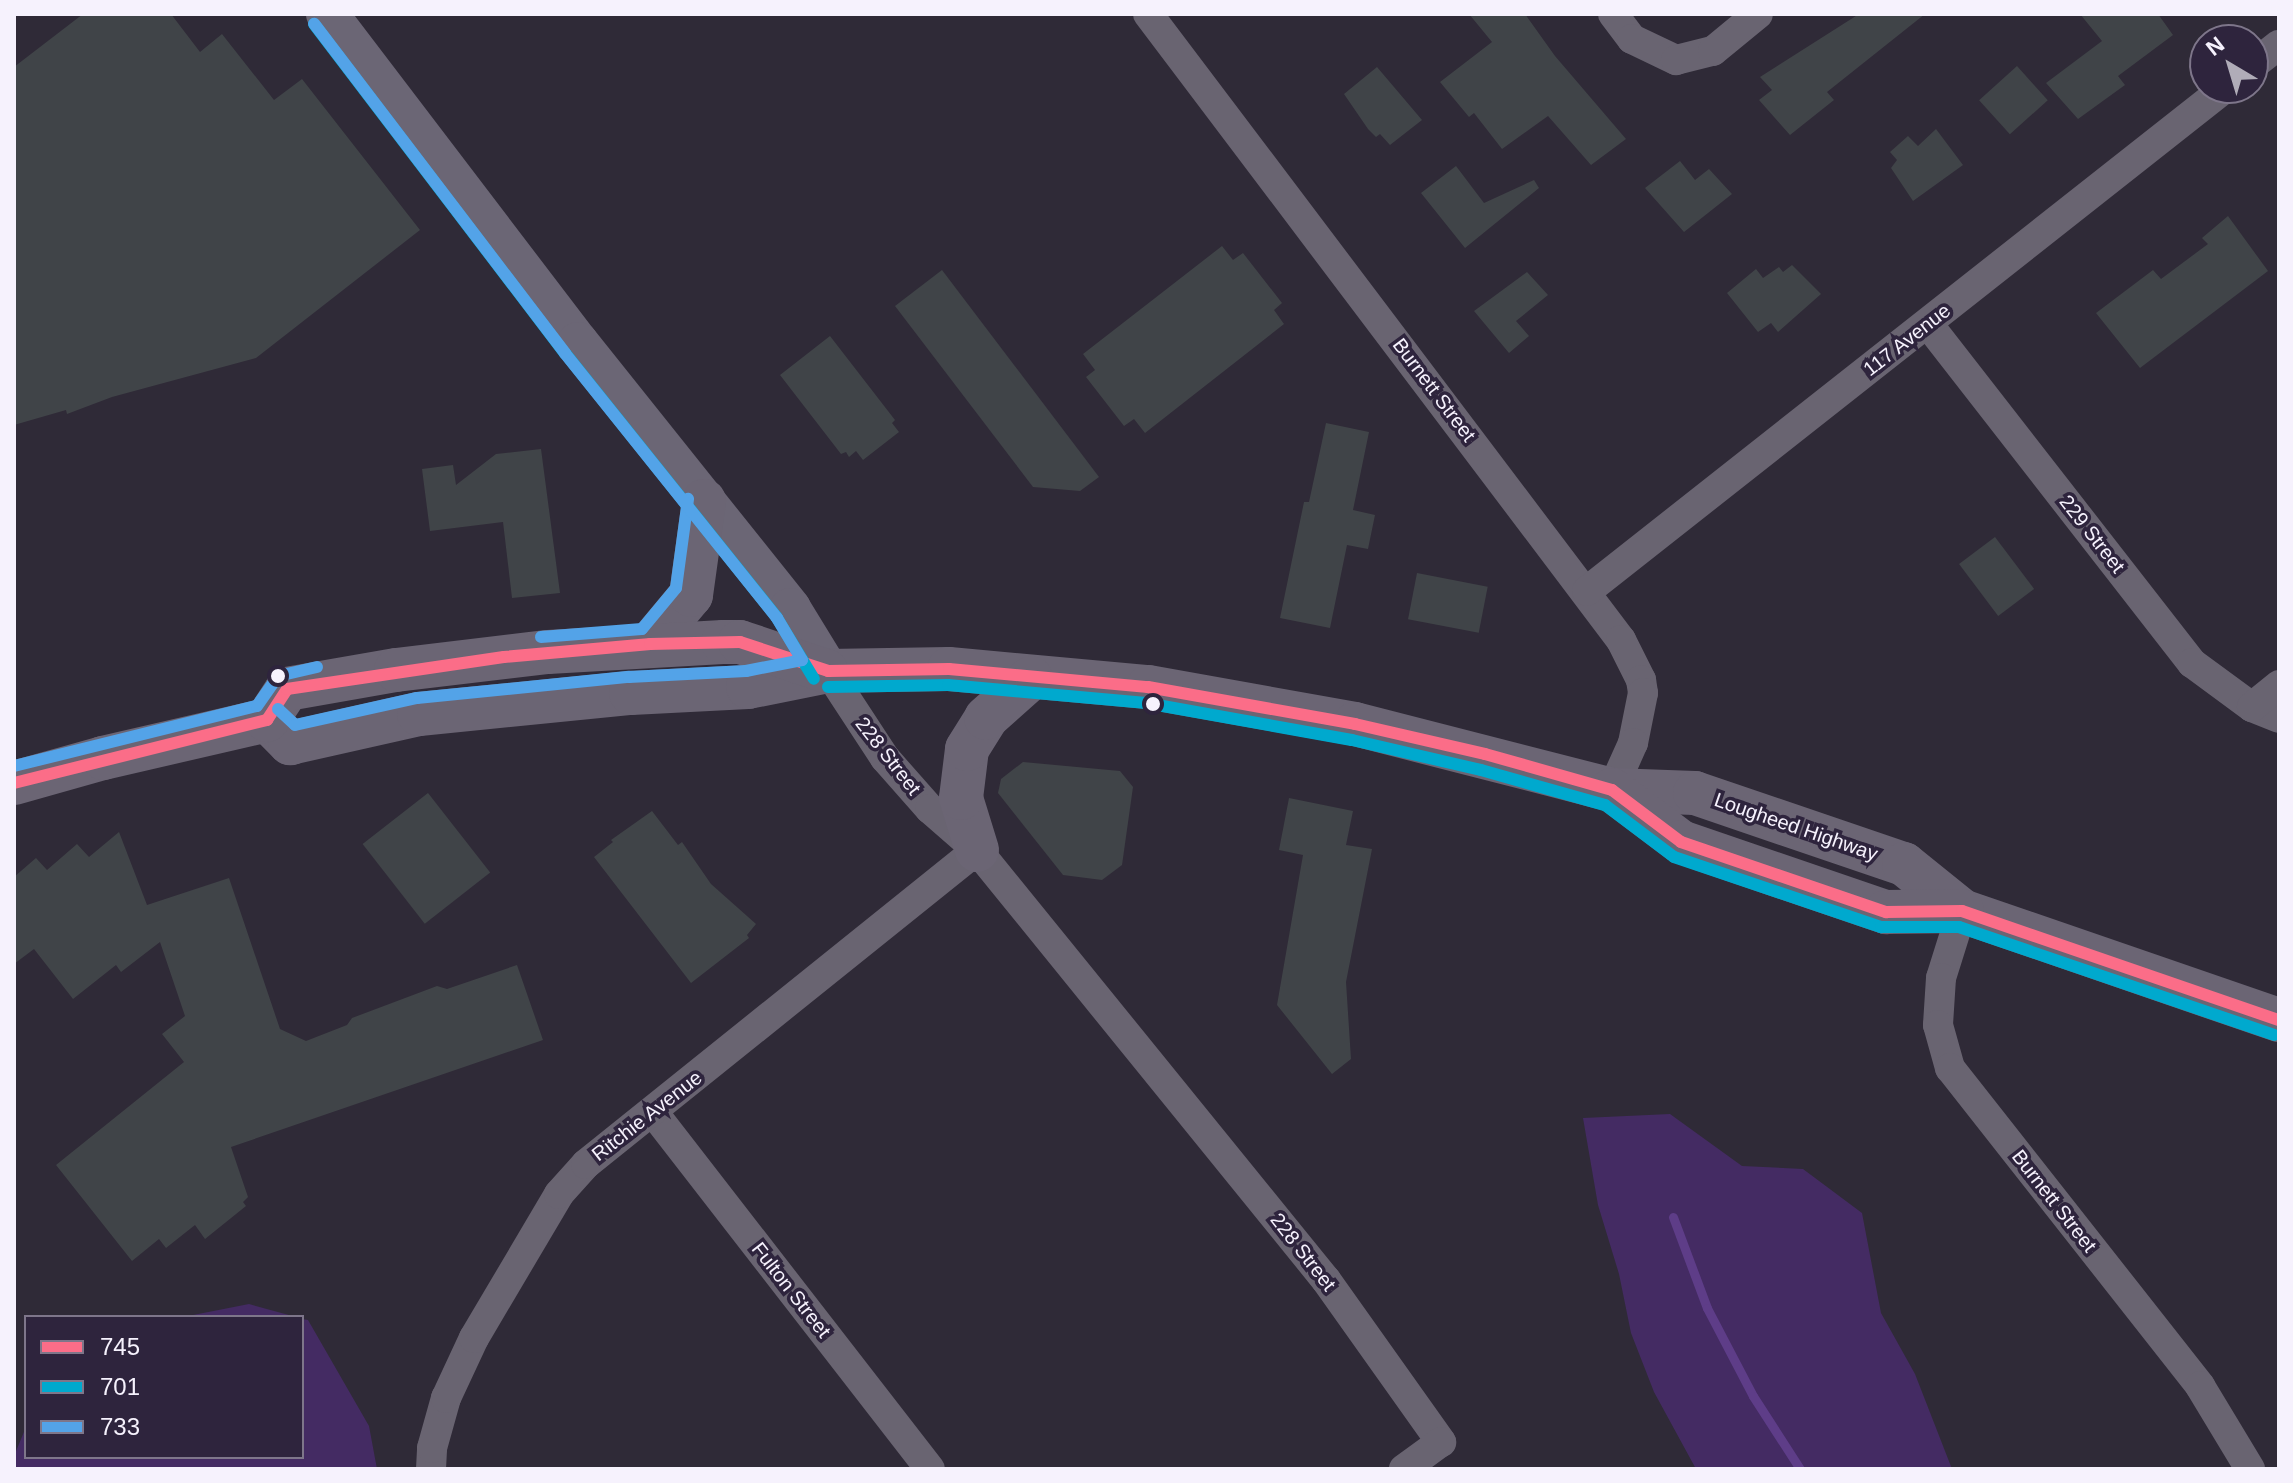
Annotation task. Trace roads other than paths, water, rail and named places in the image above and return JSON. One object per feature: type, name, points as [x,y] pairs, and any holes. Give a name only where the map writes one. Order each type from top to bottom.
[{"type":"main road","points":[[650,644],[691,595],[704,501]]},
{"type":"main road","name":"Lougheed Highway","points":[[828,671],[740,642],[650,644],[468,661],[287,689],[267,720],[290,743],[419,714],[615,694],[748,687],[828,671],[949,669],[1148,687],[1355,724],[1612,790],[1695,793],[1904,864],[1962,911],[2279,1020]]},
{"type":"main road","points":[[977,850],[961,798],[967,749],[986,718],[1031,678]]},
{"type":"main road","points":[[14,783],[103,758],[267,720]]},
{"type":"street","name":"228 Street","points":[[327,14],[790,609],[885,758],[930,809],[977,850],[1326,1280],[1441,1442],[1404,1469]]},
{"type":"street","name":"Burnett Street","points":[[1148,14],[1587,591],[1621,640],[1641,680],[1643,693],[1633,743],[1612,790]]},
{"type":"street","points":[[1613,14],[1632,39],[1676,60],[1713,51],[1758,14]]},
{"type":"street","name":"117 Avenue","points":[[1587,591],[2205,104]]},
{"type":"street","name":"229 Street","points":[[1928,324],[2192,663],[2265,712]]},
{"type":"street","points":[[2265,712],[2279,685]]},
{"type":"street","name":"Ritchie Avenue","points":[[431,1469],[432,1448],[446,1398],[474,1338],[559,1194],[586,1164],[977,850]]},
{"type":"street","name":"Burnett Street","points":[[1962,911],[1941,978],[1938,1025],[1950,1068],[2200,1386],[2250,1469]]},
{"type":"street","name":"Fulton Street","points":[[653,1112],[930,1469]]},
{"type":"waterway","points":[[1673,1217],[1707,1308],[1753,1396],[1800,1469]]}]
